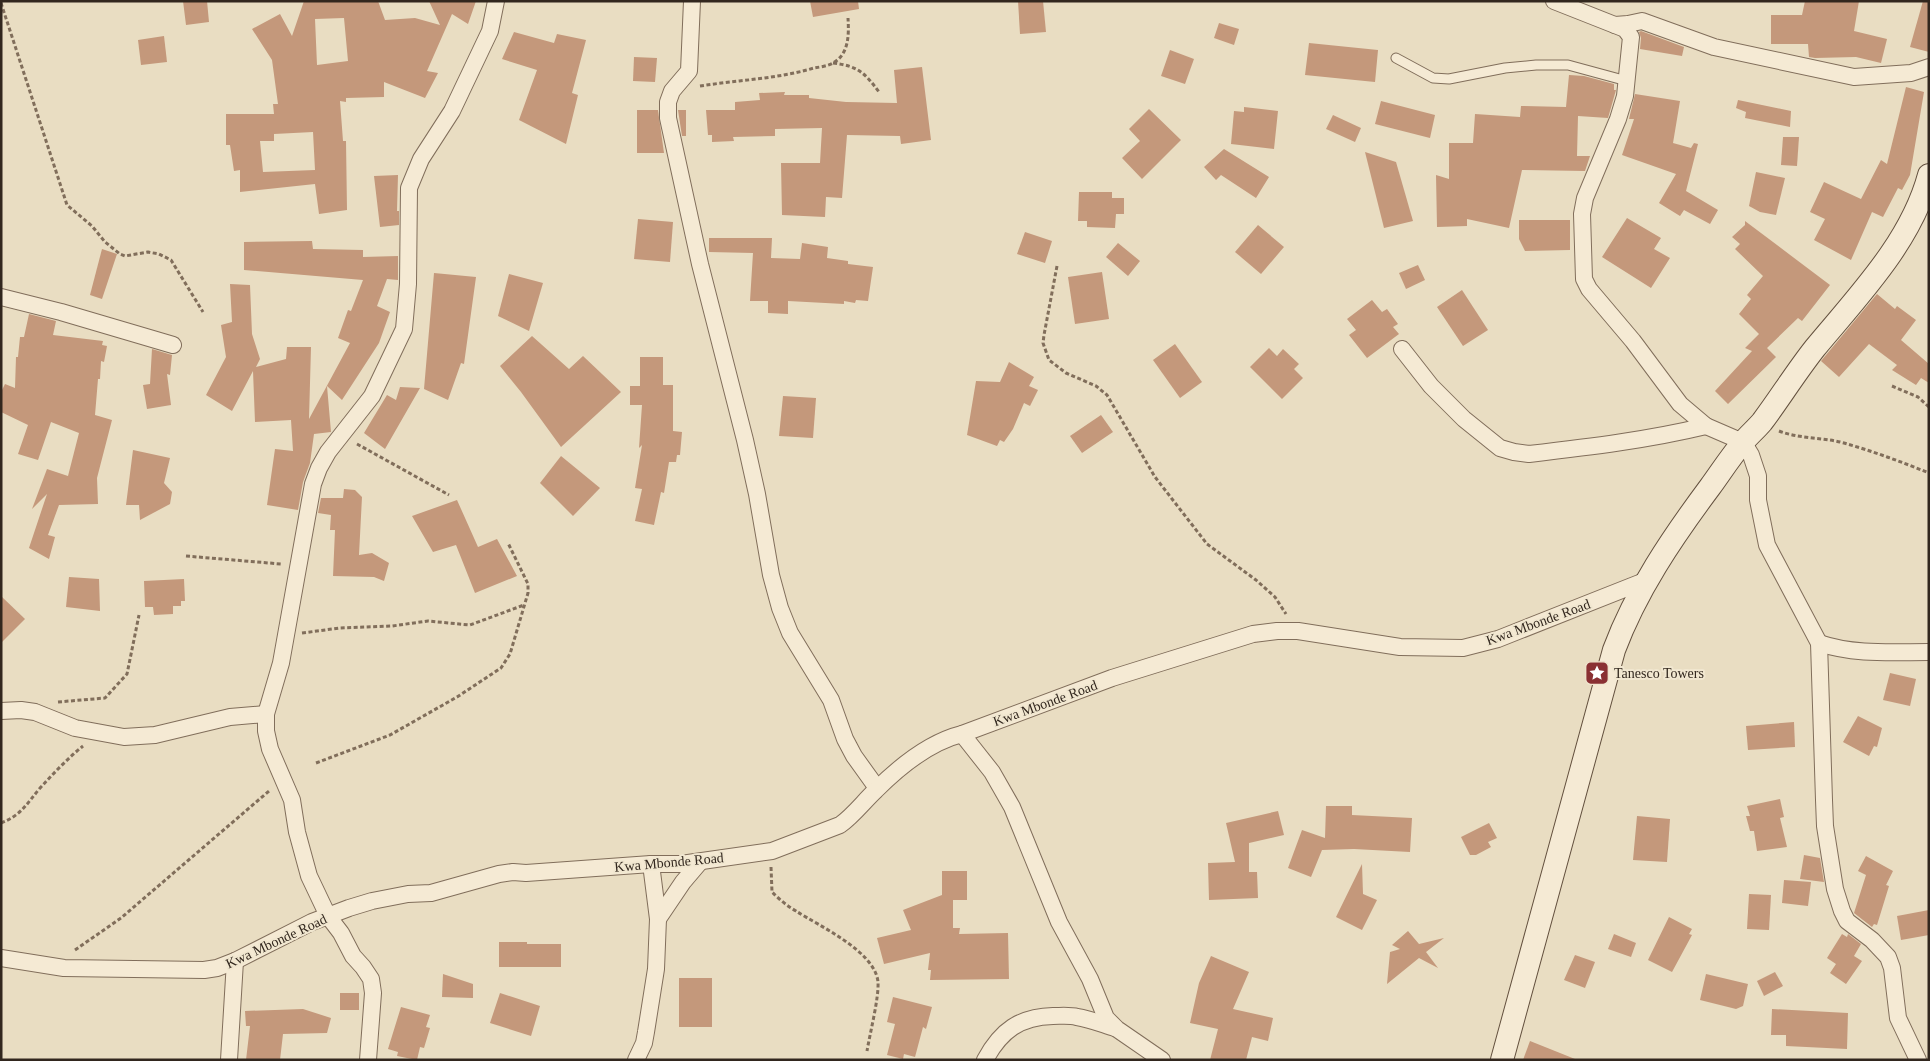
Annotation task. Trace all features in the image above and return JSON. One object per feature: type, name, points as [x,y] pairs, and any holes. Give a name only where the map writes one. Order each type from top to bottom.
[{"type":"street","points":[[368,1060],[373,987],[371,980],[363,966],[353,956],[341,933],[328,916],[309,876],[297,832],[292,800],[270,749],[266,731],[266,714],[281,663],[313,484],[328,452],[372,396],[404,329],[408,284],[409,188],[421,159],[452,111],[490,31],[496,1]]},
{"type":"street","points":[[692,1],[688,71],[672,91],[668,102],[668,118],[686,192],[700,264],[746,440],[773,584],[790,633],[831,700],[854,756],[877,788]]},
{"type":"street","points":[[1554,1],[1625,29],[1630,34],[1627,81],[1618,120],[1585,198],[1582,214],[1584,279],[1589,290],[1633,340],[1680,404],[1706,426],[1743,442],[1758,476],[1758,500],[1767,545],[1819,643],[1824,800],[1835,889],[1847,920],[1872,940],[1888,957],[1892,968],[1898,1018],[1918,1060]]},
{"type":"street","points":[[1615,25],[1642,21],[1714,47],[1854,77],[1911,72],[1929,67]]},
{"type":"street","points":[[1502,1060],[1614,650],[1624,622],[1647,580],[1690,513],[1743,442],[1760,424],[1811,354],[1876,273],[1903,234],[1929,175]]},
{"type":"street","points":[[1,297],[173,345]]},
{"type":"street","points":[[1402,349],[1431,386],[1464,419],[1500,448],[1514,452],[1529,454],[1630,442],[1706,426]]},
{"type":"street","name":"Kwa Mbonde Road","points":[[5,963],[51,968],[204,970],[235,962],[328,916],[372,901],[431,892],[499,874],[651,864],[681,864],[772,851],[848,820],[877,788],[914,757],[948,738],[1112,678],[1253,634],[1276,631],[1298,632],[1400,647],[1462,648],[1498,639],[1647,580]]},
{"type":"street","points":[[1819,643],[1833,648],[1858,652],[1929,652]]},
{"type":"street","points":[[1,711],[21,710],[35,712],[75,728],[124,737],[155,735],[230,717],[266,714]]},
{"type":"street","points":[[962,734],[992,772],[1021,824],[1059,922],[1090,979],[1103,1013],[1117,1029],[1162,1060]]},
{"type":"street","points":[[658,919],[700,862]]},
{"type":"street","points":[[636,1060],[644,1043],[656,969],[658,919],[651,864]]},
{"type":"street","points":[[229,1060],[235,962]]},
{"type":"street","points":[[985,1060],[991,1048],[1007,1030],[1016,1024],[1037,1017],[1076,1016],[1117,1029]]},
{"type":"lane","points":[[1396,58],[1433,78],[1449,79],[1505,68],[1568,65],[1627,81]]},
{"type":"path","points":[[1,3],[66,205],[92,226],[105,242],[120,254],[125,256],[148,252],[159,254],[171,260],[204,312]]},
{"type":"path","points":[[833,63],[842,54],[846,46],[849,37],[848,18]]},
{"type":"path","points":[[672,91],[737,80],[797,73],[833,63],[847,65],[858,70],[867,76],[879,92]]},
{"type":"path","points":[[1057,266],[1043,343],[1049,360],[1066,373],[1103,390],[1155,477],[1207,544],[1244,569],[1275,598],[1298,632]]},
{"type":"path","points":[[1892,386],[1918,396],[1929,407]]},
{"type":"path","points":[[1760,424],[1790,436],[1843,443],[1906,463],[1929,473]]},
{"type":"path","points":[[341,435],[449,495]]},
{"type":"path","points":[[316,763],[390,735],[458,697],[501,668],[510,654],[528,593],[528,584],[508,543]]},
{"type":"path","points":[[186,556],[299,566]]},
{"type":"path","points":[[286,635],[340,628],[392,626],[428,621],[470,625],[524,604]]},
{"type":"path","points":[[57,702],[78,702],[105,698],[127,674],[139,615]]},
{"type":"path","points":[[1,823],[11,820],[22,811],[66,761],[100,734]]},
{"type":"path","points":[[51,968],[121,918],[283,780]]},
{"type":"path","points":[[772,851],[772,892],[795,911],[835,932],[860,953],[875,971],[878,985],[867,1051]]},
{"type":"building","points":[[183,1],[207,1],[209,22],[186,25]]},
{"type":"building","points":[[304,1],[378,1],[385,20],[415,18],[440,25],[429,1],[476,1],[468,24],[452,14],[427,71],[438,73],[425,98],[384,82],[384,97],[346,98],[346,102],[340,101],[343,141],[346,141],[347,210],[319,214],[315,184],[240,192],[240,170],[234,171],[230,145],[226,145],[226,114],[274,114],[273,104],[278,104],[272,60],[252,29],[280,14],[292,36]],"holes":[[[344,18],[348,61],[317,65],[315,19]],[[313,132],[315,170],[263,172],[260,141],[274,141],[274,134]]]},
{"type":"building","points":[[810,1],[858,1],[859,9],[813,17]]},
{"type":"building","points":[[1018,1],[1043,1],[1046,32],[1020,34]]},
{"type":"building","points":[[1805,1],[1859,1],[1854,31],[1887,39],[1881,63],[1856,57],[1809,57],[1808,44],[1771,44],[1771,15],[1802,15]]},
{"type":"building","points":[[1923,1],[1929,1],[1929,52],[1910,47]]},
{"type":"building","points":[[1219,23],[1239,29],[1234,45],[1214,38]]},
{"type":"building","points":[[1641,31],[1684,47],[1682,56],[1640,49],[1641,38],[1639,32]]},
{"type":"building","points":[[514,32],[554,43],[557,34],[586,40],[572,93],[578,95],[566,144],[519,120],[537,70],[502,59]]},
{"type":"building","points":[[164,36],[167,62],[141,65],[138,40]]},
{"type":"building","points":[[1309,43],[1378,50],[1375,82],[1305,75]]},
{"type":"building","points":[[1170,50],[1194,59],[1185,84],[1161,76]]},
{"type":"building","points":[[634,57],[657,58],[655,82],[633,81]]},
{"type":"building","points":[[922,67],[931,140],[901,144],[900,136],[847,135],[842,198],[826,197],[825,217],[782,215],[781,163],[820,163],[822,128],[775,129],[775,136],[733,137],[734,141],[712,142],[712,135],[708,135],[706,110],[735,110],[735,102],[760,100],[759,93],[785,92],[784,95],[809,95],[809,98],[846,102],[897,103],[894,70]]},
{"type":"building","points":[[1569,75],[1584,76],[1614,84],[1614,90],[1616,90],[1608,118],[1578,116],[1577,156],[1590,156],[1585,171],[1522,170],[1509,228],[1467,219],[1467,226],[1437,227],[1436,175],[1449,179],[1449,143],[1473,143],[1475,114],[1520,117],[1521,106],[1566,107]]},
{"type":"building","points":[[1906,87],[1924,92],[1910,175],[1902,190],[1898,188],[1883,217],[1872,212],[1851,260],[1814,240],[1825,219],[1810,212],[1824,182],[1861,199],[1881,160],[1887,164]]},
{"type":"building","points":[[1635,94],[1680,101],[1673,143],[1691,148],[1694,143],[1698,144],[1686,191],[1718,210],[1710,224],[1684,210],[1680,216],[1659,203],[1676,174],[1622,155],[1634,119],[1629,119]]},
{"type":"building","points":[[1738,100],[1791,111],[1790,127],[1745,118],[1746,112],[1736,108]]},
{"type":"building","points":[[1381,101],[1435,115],[1430,138],[1375,124]]},
{"type":"building","points":[[1244,107],[1278,111],[1274,149],[1231,144],[1234,111],[1244,112]]},
{"type":"building","points":[[1149,109],[1181,140],[1142,179],[1122,158],[1140,141],[1129,129]]},
{"type":"building","points":[[637,110],[658,110],[664,153],[637,153]]},
{"type":"building","points":[[678,110],[686,110],[686,136],[682,136]]},
{"type":"building","points":[[1333,115],[1361,128],[1355,142],[1326,129]]},
{"type":"building","points":[[1783,137],[1799,137],[1797,166],[1781,165]]},
{"type":"building","points":[[1224,149],[1269,177],[1256,198],[1221,175],[1216,180],[1204,167]]},
{"type":"building","points":[[1365,152],[1396,162],[1413,221],[1384,228]]},
{"type":"building","points":[[1756,172],[1785,178],[1776,215],[1760,212],[1749,206]]},
{"type":"building","points":[[398,175],[397,211],[399,211],[399,225],[380,227],[374,176]]},
{"type":"building","points":[[1079,192],[1112,192],[1112,198],[1124,198],[1124,214],[1116,214],[1115,228],[1087,227],[1087,221],[1078,221]]},
{"type":"building","points":[[1627,218],[1661,238],[1654,249],[1670,258],[1651,288],[1602,257]]},
{"type":"building","points":[[638,219],[673,222],[670,262],[634,259]]},
{"type":"building","points":[[1519,220],[1570,220],[1570,250],[1525,251],[1519,239]]},
{"type":"building","points":[[1745,221],[1830,285],[1802,321],[1798,318],[1767,348],[1776,357],[1728,404],[1715,391],[1752,351],[1745,348],[1759,334],[1739,314],[1751,299],[1747,295],[1763,276],[1735,249],[1740,244],[1732,237],[1745,225]]},
{"type":"building","points":[[1258,225],[1284,247],[1261,274],[1235,252]]},
{"type":"building","points":[[1025,232],[1052,241],[1045,263],[1017,254]]},
{"type":"building","points":[[709,238],[772,238],[771,258],[800,259],[802,243],[828,247],[827,258],[848,261],[848,264],[873,267],[868,301],[856,300],[855,303],[844,301],[844,304],[788,301],[788,314],[768,313],[768,301],[750,301],[753,253],[709,252]]},
{"type":"building","points":[[312,241],[313,249],[363,250],[363,257],[398,256],[398,280],[387,279],[377,306],[390,312],[379,343],[342,400],[327,386],[331,432],[314,434],[310,463],[303,482],[298,510],[267,505],[275,449],[293,451],[291,420],[255,422],[253,371],[232,411],[206,395],[226,357],[221,325],[232,322],[230,284],[250,285],[252,334],[260,359],[256,367],[286,359],[287,347],[311,347],[309,419],[350,343],[338,338],[348,310],[351,311],[363,280],[244,270],[244,242]]},
{"type":"building","points":[[1118,243],[1140,261],[1128,276],[1106,257]]},
{"type":"building","points":[[102,249],[117,254],[102,299],[90,295]]},
{"type":"building","points":[[1418,265],[1425,280],[1406,289],[1399,273]]},
{"type":"building","points":[[1102,272],[1109,319],[1075,324],[1068,277]]},
{"type":"building","points":[[434,273],[476,277],[464,364],[461,363],[448,400],[424,389]]},
{"type":"building","points":[[509,274],[543,283],[529,331],[498,316]]},
{"type":"building","points":[[1462,290],[1488,330],[1463,346],[1437,307]]},
{"type":"building","points":[[1877,294],[1895,309],[1897,306],[1916,320],[1901,340],[1929,364],[1929,383],[1921,378],[1916,385],[1892,370],[1897,365],[1869,344],[1839,377],[1821,361]]},
{"type":"building","points":[[1372,300],[1382,312],[1387,309],[1398,324],[1393,327],[1399,334],[1367,358],[1349,335],[1356,330],[1347,319]]},
{"type":"building","points":[[29,314],[56,321],[53,335],[103,341],[102,345],[107,346],[104,362],[101,361],[95,415],[112,420],[97,478],[98,504],[59,505],[48,535],[55,537],[49,559],[29,548],[47,494],[32,509],[47,469],[68,476],[79,433],[51,422],[38,460],[18,454],[28,425],[1,412],[1,392],[5,384],[15,388],[16,357],[18,357],[20,337],[24,337]]},
{"type":"building","points":[[532,336],[569,369],[583,356],[621,392],[561,447],[500,366]]},
{"type":"building","points":[[1175,344],[1202,382],[1180,398],[1153,360]]},
{"type":"building","points":[[1269,348],[1277,356],[1283,349],[1299,364],[1294,369],[1303,378],[1282,399],[1250,367]]},
{"type":"building","points":[[152,349],[172,355],[170,375],[167,374],[171,405],[147,409],[143,385],[150,384]]},
{"type":"building","points":[[640,357],[663,357],[663,385],[673,385],[673,431],[682,432],[680,455],[677,455],[676,462],[669,462],[664,493],[661,492],[654,525],[635,521],[642,489],[635,488],[642,445],[639,448],[642,405],[630,405],[630,386],[640,386]]},
{"type":"building","points":[[1009,362],[1034,377],[1029,386],[1038,390],[1030,406],[1024,403],[1013,429],[1004,442],[1000,440],[997,446],[967,435],[976,381],[1000,382]]},
{"type":"building","points":[[400,387],[420,388],[385,449],[364,433],[387,395],[396,400]]},
{"type":"building","points":[[783,396],[816,398],[813,438],[779,436]]},
{"type":"building","points":[[1101,415],[1113,432],[1082,453],[1070,436]]},
{"type":"building","points":[[133,450],[170,458],[164,483],[172,492],[170,504],[140,520],[139,505],[126,505]]},
{"type":"building","points":[[561,456],[600,488],[573,516],[540,483]]},
{"type":"building","points":[[344,489],[355,490],[362,497],[359,555],[372,553],[389,563],[384,581],[374,577],[333,576],[335,530],[330,530],[331,515],[318,513],[321,498],[343,498]]},
{"type":"building","points":[[457,500],[478,547],[497,539],[517,576],[475,593],[456,545],[433,552],[412,516]]},
{"type":"building","points":[[69,577],[99,579],[100,611],[66,607]]},
{"type":"building","points":[[184,579],[185,601],[181,601],[181,606],[173,606],[173,614],[154,615],[153,607],[145,607],[144,581]]},
{"type":"building","points":[[1,596],[25,619],[1,643]]},
{"type":"building","points":[[1890,673],[1916,679],[1910,706],[1883,700]]},
{"type":"building","points":[[1858,716],[1882,728],[1877,747],[1874,746],[1869,756],[1843,742]]},
{"type":"building","points":[[1794,722],[1795,747],[1748,750],[1746,726]]},
{"type":"building","points":[[1780,799],[1784,817],[1780,818],[1787,847],[1757,851],[1754,831],[1750,831],[1746,816],[1750,816],[1747,806]]},
{"type":"building","points":[[1326,806],[1352,806],[1352,815],[1412,818],[1410,852],[1354,849],[1322,850],[1311,877],[1288,868],[1302,830],[1325,838]]},
{"type":"building","points":[[1278,811],[1284,835],[1249,843],[1249,872],[1257,872],[1258,898],[1209,900],[1208,863],[1235,862],[1226,823]]},
{"type":"building","points":[[1637,816],[1670,819],[1667,862],[1633,860]]},
{"type":"building","points":[[1489,823],[1497,838],[1488,842],[1491,847],[1476,855],[1470,855],[1461,837]]},
{"type":"building","points":[[1804,855],[1820,858],[1824,882],[1800,879]]},
{"type":"building","points":[[1866,856],[1893,871],[1886,885],[1889,886],[1877,925],[1874,924],[1872,927],[1854,913],[1866,875],[1858,871]]},
{"type":"building","points":[[1362,864],[1363,894],[1377,900],[1362,930],[1336,917]]},
{"type":"building","points":[[942,871],[967,871],[967,900],[953,900],[953,928],[960,928],[959,934],[1008,933],[1009,979],[930,980],[931,970],[928,970],[930,953],[884,964],[877,938],[911,930],[903,910],[942,895]]},
{"type":"building","points":[[1784,880],[1811,882],[1808,906],[1782,903]]},
{"type":"building","points":[[1749,894],[1771,895],[1769,930],[1747,929]]},
{"type":"building","points":[[1929,910],[1929,935],[1901,940],[1897,916]]},
{"type":"building","points":[[1669,917],[1692,929],[1689,934],[1692,935],[1672,972],[1648,960]]},
{"type":"building","points":[[1408,931],[1419,944],[1444,938],[1426,952],[1438,968],[1419,958],[1387,984],[1390,952],[1400,949],[1392,945]]},
{"type":"building","points":[[1614,934],[1636,943],[1631,957],[1608,949]]},
{"type":"building","points":[[1842,934],[1847,937],[1848,934],[1861,944],[1854,956],[1862,961],[1846,984],[1830,973],[1836,964],[1827,958]]},
{"type":"building","points":[[499,942],[561,944],[561,967],[499,967]]},
{"type":"building","points":[[1575,955],[1595,962],[1585,988],[1564,980]]},
{"type":"building","points":[[1211,956],[1249,972],[1233,1009],[1273,1018],[1268,1041],[1252,1037],[1246,1060],[1210,1060],[1218,1029],[1190,1023],[1199,983]]},
{"type":"building","points":[[1775,972],[1783,986],[1764,996],[1757,981]]},
{"type":"building","points":[[443,974],[473,984],[473,998],[442,997]]},
{"type":"building","points":[[1706,974],[1748,984],[1743,1006],[1736,1009],[1700,1000]]},
{"type":"building","points":[[679,978],[712,978],[712,1027],[679,1027]]},
{"type":"building","points":[[340,993],[359,993],[359,1010],[340,1010]]},
{"type":"building","points":[[500,993],[540,1006],[531,1036],[490,1023]]},
{"type":"building","points":[[893,997],[932,1007],[926,1029],[923,1027],[915,1057],[904,1054],[903,1059],[887,1055],[895,1024],[887,1022]]},
{"type":"building","points":[[401,1007],[430,1015],[426,1027],[430,1028],[424,1048],[420,1047],[417,1060],[397,1056],[398,1052],[388,1049]]},
{"type":"building","points":[[303,1009],[331,1018],[327,1033],[283,1034],[280,1060],[246,1060],[250,1026],[246,1026],[245,1011]]},
{"type":"building","points":[[1772,1009],[1848,1013],[1847,1049],[1786,1046],[1786,1035],[1771,1035]]},
{"type":"building","points":[[1530,1041],[1575,1059],[1575,1060],[1523,1060]]},
{"type":"place","name":"Tanesco Towers","points":[[1597,673]]}]
